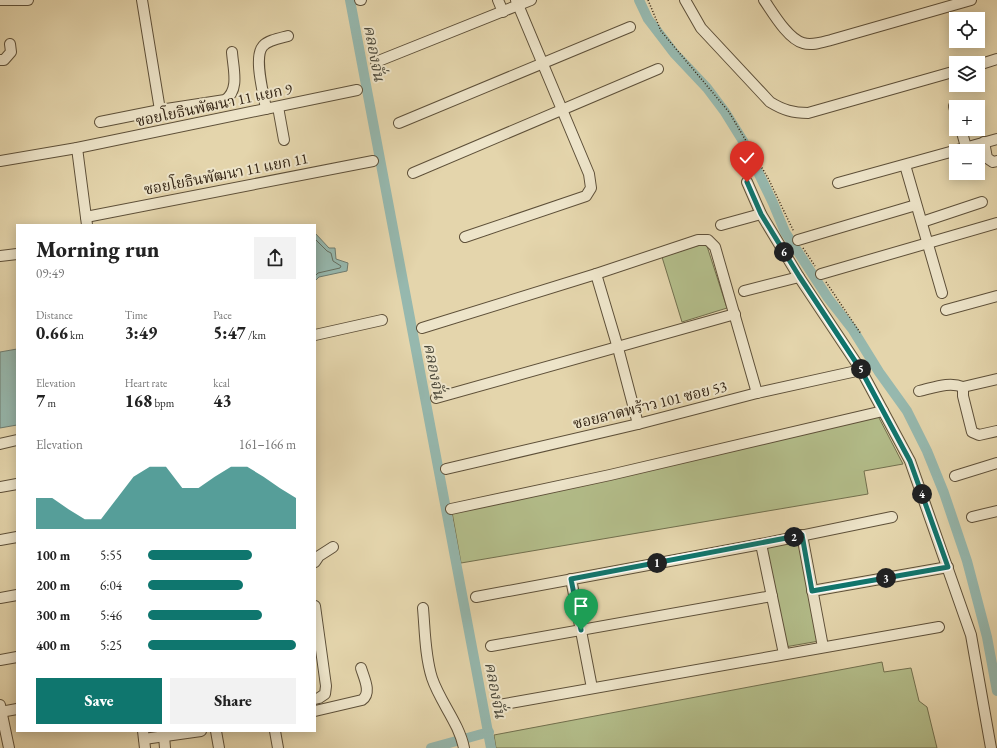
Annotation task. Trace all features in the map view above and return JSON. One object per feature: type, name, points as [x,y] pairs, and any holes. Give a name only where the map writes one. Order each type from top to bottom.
[{"type":"street","points":[[0,0],[28,0]]},
{"type":"street","points":[[142,0],[160,110]]},
{"type":"street","points":[[498,0],[503,12]]},
{"type":"street","points":[[376,62],[503,12],[517,3],[531,0]]},
{"type":"street","points":[[685,0],[701,28],[770,102],[781,109],[793,113],[808,113],[949,73]]},
{"type":"street","points":[[764,0],[788,32],[804,44],[817,44],[954,2],[971,0]]},
{"type":"street","points":[[466,237],[586,196],[591,188],[589,174],[517,3]]},
{"type":"street","points":[[399,123],[630,27]]},
{"type":"street","points":[[266,109],[258,62],[259,52],[266,43],[288,36]]},
{"type":"street","points":[[0,60],[4,60],[11,52],[10,44]]},
{"type":"street","points":[[100,122],[160,110],[225,100],[234,90],[232,52]]},
{"type":"street","points":[[985,62],[997,59]]},
{"type":"street","points":[[413,172],[658,69]]},
{"type":"street","name":"ซอยโยธินพัฒนา 11 แยก 9","points":[[0,161],[77,148],[357,90]]},
{"type":"street","points":[[278,107],[284,140]]},
{"type":"street","points":[[977,144],[997,138]]},
{"type":"street","points":[[984,142],[987,158],[993,162],[997,161]]},
{"type":"street","points":[[77,148],[86,221]]},
{"type":"street","points":[[838,183],[949,152]]},
{"type":"street","name":"ซอยโยธินพัฒนา 11 แยก 11","points":[[86,221],[373,161]]},
{"type":"street","points":[[905,165],[942,293]]},
{"type":"street","points":[[747,182],[761,214],[799,276],[861,370],[910,461],[971,635],[991,748]]},
{"type":"street","points":[[922,222],[982,202]]},
{"type":"street","points":[[798,240],[916,205]]},
{"type":"street","points":[[721,225],[761,214]]},
{"type":"street","points":[[821,274],[997,223]]},
{"type":"street","points":[[422,328],[596,274],[698,240],[708,240],[715,247],[757,393]]},
{"type":"street","points":[[0,256],[16,254]]},
{"type":"street","points":[[596,274],[618,348],[638,424]]},
{"type":"street","points":[[744,291],[799,276]]},
{"type":"street","points":[[946,310],[997,296]]},
{"type":"street","points":[[436,398],[735,314]]},
{"type":"street","points":[[316,334],[382,320]]},
{"type":"street","name":"ซอยลาดพร้าว 101 ซอย 53","points":[[446,468],[638,424],[757,393],[861,370]]},
{"type":"street","points":[[919,391],[947,384],[956,384],[962,387],[997,379]]},
{"type":"street","points":[[962,387],[972,432],[979,435],[997,431]]},
{"type":"street","points":[[451,509],[618,473],[883,411]]},
{"type":"street","points":[[0,444],[16,440]]},
{"type":"street","points":[[955,476],[997,463]]},
{"type":"street","points":[[0,487],[16,484]]},
{"type":"street","points":[[972,517],[997,511]]},
{"type":"street","points":[[476,596],[761,544],[892,517]]},
{"type":"street","points":[[802,535],[823,647]]},
{"type":"street","points":[[0,540],[16,537]]},
{"type":"street","points":[[761,544],[784,654]]},
{"type":"street","points":[[316,560],[319,556],[333,547]]},
{"type":"street","points":[[812,591],[948,567]]},
{"type":"street","points":[[571,579],[592,688]]},
{"type":"street","points":[[0,598],[16,595]]},
{"type":"street","points":[[491,646],[772,596]]},
{"type":"street","points":[[423,608],[428,659],[432,678],[462,742]]},
{"type":"street","points":[[316,613],[326,686],[325,694],[316,699]]},
{"type":"street","points":[[499,705],[823,647],[939,628]]},
{"type":"street","points":[[0,660],[16,657]]},
{"type":"street","points":[[316,711],[362,700],[367,697],[368,692],[361,668]]},
{"type":"street","points":[[9,748],[0,709],[16,709]]},
{"type":"street","points":[[144,739],[194,732]]},
{"type":"street","points":[[216,732],[218,748]]},
{"type":"street","points":[[275,732],[278,748]]},
{"type":"street","points":[[164,736],[165,748]]},
{"type":"path","points":[[648,0],[660,31],[729,112],[768,178],[798,240],[861,334]]},
{"type":"green space","points":[[706,243],[727,308],[682,322],[662,257]]},
{"type":"green space","points":[[877,414],[903,464],[864,471],[868,494],[461,563],[452,512]]},
{"type":"green space","points":[[799,539],[819,641],[785,647],[766,546]]},
{"type":"green space","points":[[882,662],[884,672],[911,668],[919,701],[927,707],[937,748],[496,748],[494,735]]},
{"type":"water","points":[[316,234],[329,248],[335,248],[336,259],[348,263],[347,271],[319,277],[316,280]]},
{"type":"water","points":[[16,349],[16,425],[0,428],[0,352]]},
{"type":"waterway","name":"คลองจั่น","points":[[350,0],[491,748]]},
{"type":"waterway","points":[[639,0],[648,19],[674,53],[707,88],[725,112],[743,141],[773,203],[785,232],[828,298],[853,330],[879,372],[907,411],[927,451],[944,493],[967,561],[987,637],[997,691]]},
{"type":"waterway","points":[[431,748],[489,732]]},
{"type":"route","points":[[581,630],[571,579],[802,535],[812,591],[948,567],[910,461],[861,370],[799,276],[761,214],[747,182]]}]
